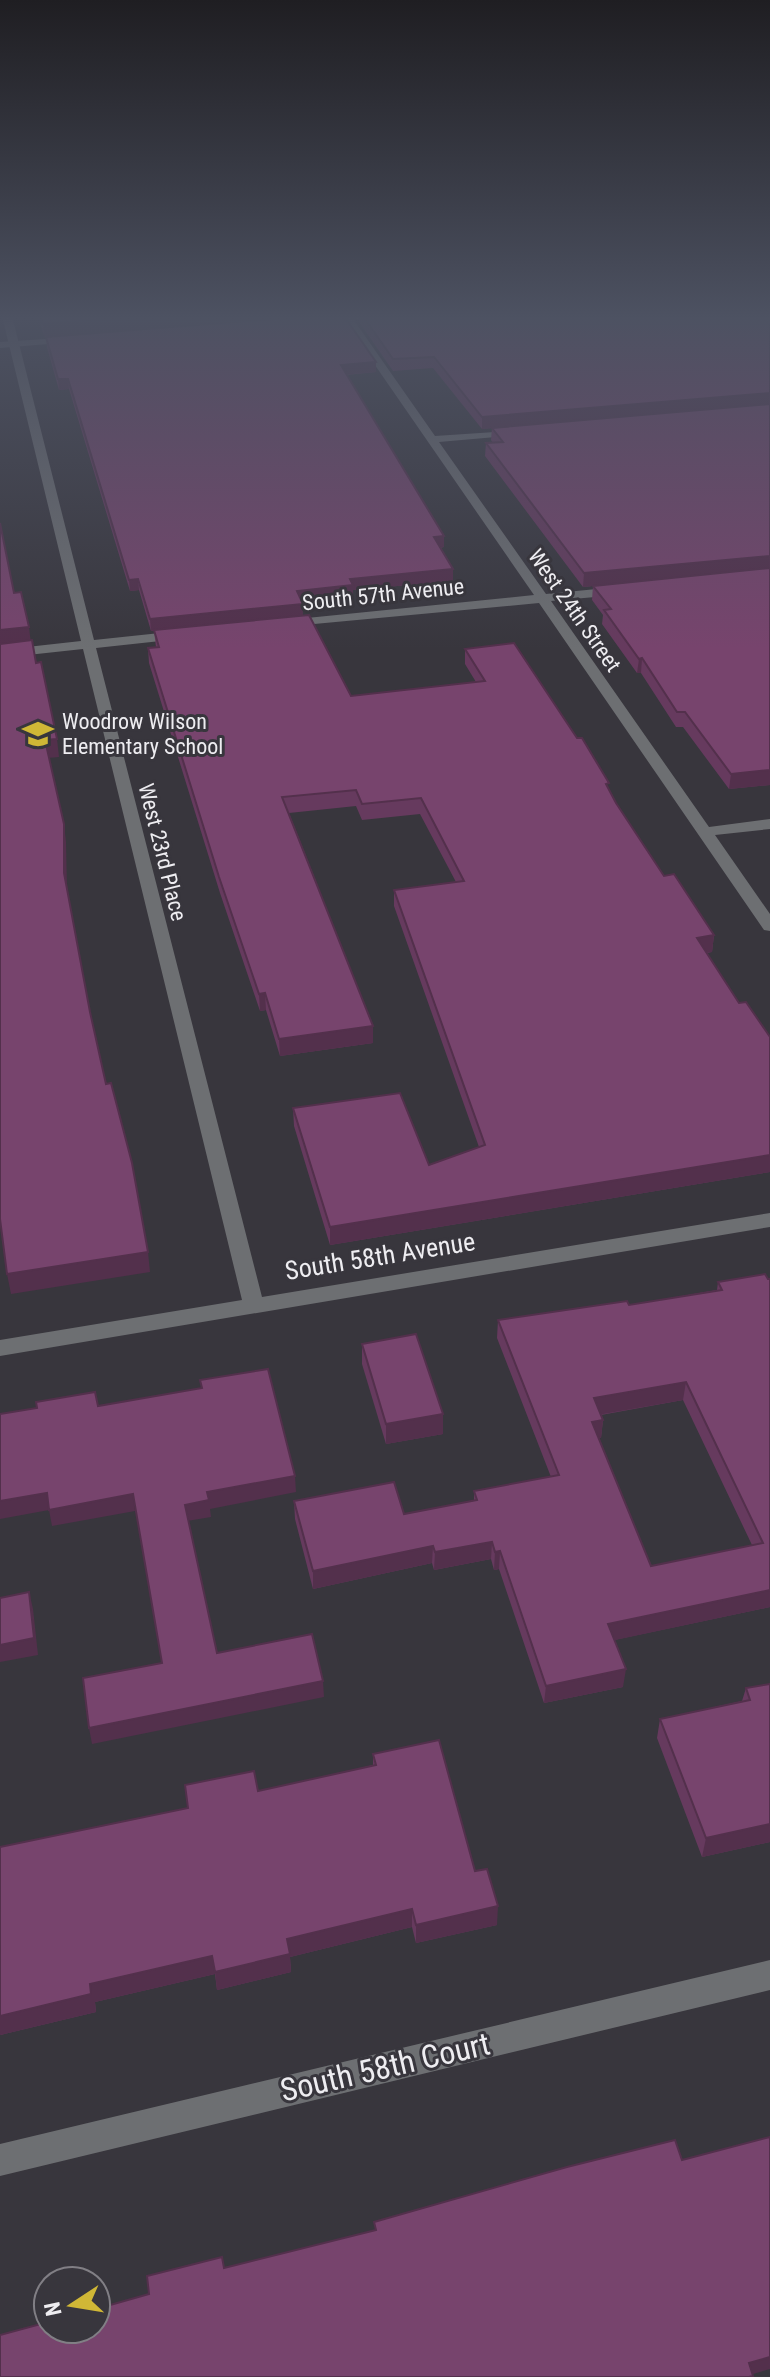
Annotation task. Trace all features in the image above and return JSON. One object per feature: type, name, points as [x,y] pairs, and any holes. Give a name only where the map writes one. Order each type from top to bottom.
[{"type":"street","name":"West 23rd Place","points":[[30,427],[89,644],[254,1306]]},
{"type":"street","name":"West 24th Street","points":[[424,427],[770,926]]},
{"type":"street","points":[[432,439],[539,430]]},
{"type":"street","name":"South 57th Avenue","points":[[271,626],[636,589]]},
{"type":"street","points":[[0,654],[192,634]]},
{"type":"street","points":[[705,832],[770,824]]},
{"type":"street","name":"South 58th Avenue","points":[[0,1348],[770,1220]]},
{"type":"street","name":"South 58th Court","points":[[0,2160],[770,1975]]},
{"type":"building","points":[[83,427],[378,427],[444,536],[434,537],[453,569],[350,579],[353,585],[297,591],[303,604],[150,619],[138,579],[129,580]]},
{"type":"building","points":[[770,427],[770,556],[584,573],[486,443],[503,442],[492,428]]},
{"type":"building","points":[[0,523],[14,593],[21,592],[29,627],[0,630]]},
{"type":"building","points":[[770,568],[770,770],[731,774],[685,712],[677,712],[642,658],[639,659],[604,610],[611,609],[593,586]]},
{"type":"building","points":[[309,615],[351,696],[485,681],[465,649],[514,643],[577,738],[582,738],[609,783],[606,784],[616,803],[664,876],[674,874],[714,935],[697,938],[739,1003],[746,1002],[770,1037],[770,1155],[330,1227],[293,1108],[400,1093],[429,1165],[485,1145],[394,890],[464,881],[421,798],[362,804],[356,790],[282,797],[373,1026],[279,1039],[265,993],[259,994],[219,877],[148,648],[159,647],[154,630]]},
{"type":"building","points":[[32,640],[36,663],[41,662],[57,739],[45,740],[64,824],[64,873],[90,1012],[106,1084],[111,1083],[132,1163],[148,1252],[7,1274],[0,1219],[0,644]]},
{"type":"building","points":[[765,1274],[770,1279],[770,1590],[608,1624],[626,1669],[546,1686],[500,1551],[495,1552],[492,1542],[435,1552],[433,1546],[313,1571],[294,1501],[394,1482],[404,1514],[477,1500],[474,1491],[559,1475],[498,1320],[627,1301],[629,1305],[722,1290],[718,1282]],"holes":[[[686,1382],[763,1543],[651,1566],[592,1422],[603,1420],[594,1398]]]},
{"type":"building","points":[[416,1334],[443,1414],[386,1424],[362,1344]]},
{"type":"building","points":[[268,1369],[295,1476],[207,1492],[209,1500],[185,1505],[217,1653],[312,1634],[323,1681],[89,1728],[83,1678],[162,1663],[133,1494],[49,1510],[47,1493],[0,1501],[0,1414],[37,1408],[36,1402],[95,1392],[98,1406],[202,1388],[200,1380]]},
{"type":"building","points":[[29,1592],[34,1638],[0,1645],[0,1598]]},
{"type":"building","points":[[770,1684],[770,1824],[706,1838],[660,1719],[750,1700],[746,1688]]},
{"type":"building","points":[[439,1740],[475,1871],[487,1869],[498,1906],[416,1925],[412,1909],[287,1939],[290,1954],[215,1972],[212,1956],[90,1984],[91,1994],[0,2016],[0,1847],[188,1808],[185,1785],[254,1771],[258,1791],[376,1765],[373,1754]]},
{"type":"building","points":[[770,2137],[770,2357],[749,2363],[753,2376],[0,2377],[0,2335],[32,2326],[32,2345],[112,2345],[112,2304],[149,2294],[147,2276],[222,2257],[224,2268],[376,2230],[374,2222],[675,2140],[682,2160]]},
{"type":"place","name":"Woodrow Wilson Elementary School","points":[[38,734]]}]
